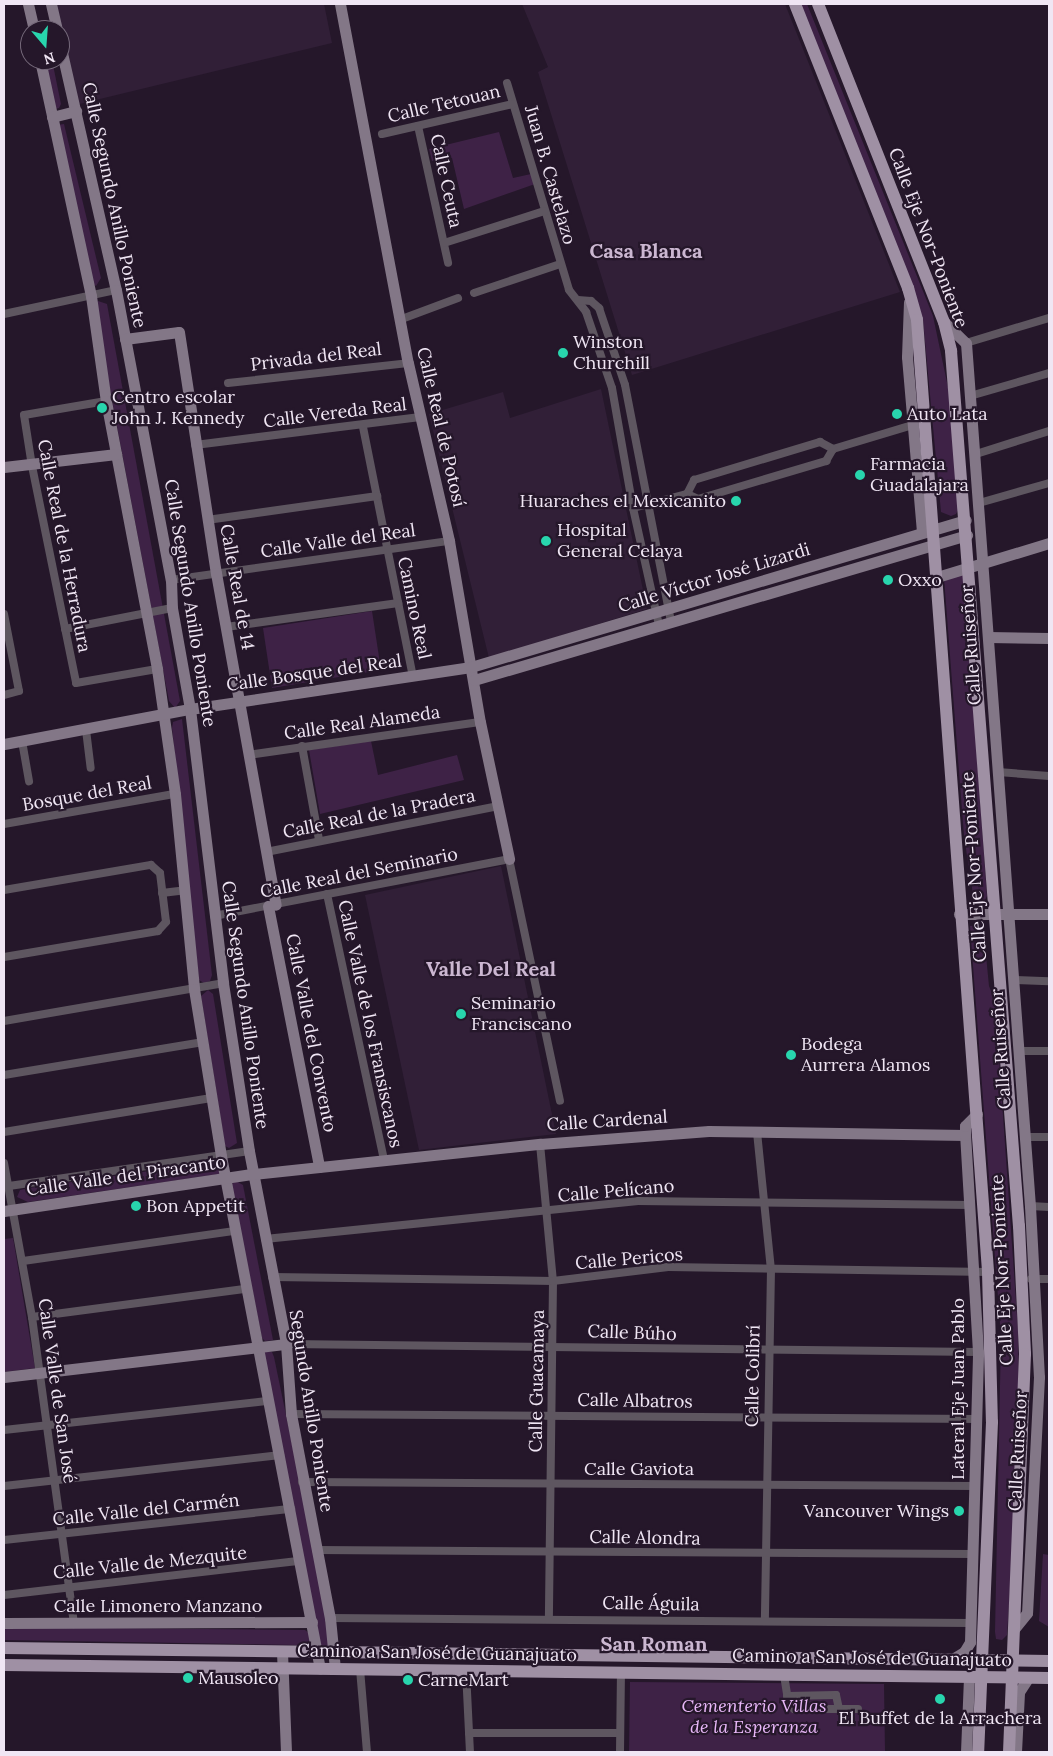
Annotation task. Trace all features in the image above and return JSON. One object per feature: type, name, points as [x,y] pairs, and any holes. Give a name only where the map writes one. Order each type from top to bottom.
[{"type":"main road","name":"Calle Eje Nor-Poniente","points":[[795,4],[908,288],[917,320],[925,422],[928,531],[935,544],[959,914],[977,1114],[988,1272],[992,1422],[983,1660],[976,1677],[978,1752]]},
{"type":"main road","name":"Calle Eje Nor-Poniente","points":[[818,4],[944,322],[951,351],[969,567],[1002,912],[1027,1279],[1014,1661],[1009,1752]]},
{"type":"main road","name":"Camino a San José de Guanajuato","points":[[4,1648],[1049,1661]]},
{"type":"main road","name":"Camino a San José de Guanajuato","points":[[4,1665],[1049,1678]]},
{"type":"street","points":[[28,4],[32,20]]},
{"type":"street","points":[[51,4],[55,20]]},
{"type":"street","name":"Calle Real de Potosí","points":[[340,4],[399,320],[449,541],[480,722],[509,859]]},
{"type":"street","points":[[42,70],[91,296],[106,401],[157,668],[175,794],[180,891],[225,1179]]},
{"type":"street","name":"Calle Segundo Anillo Poniente","points":[[66,70],[116,290],[171,580],[172,608],[190,709],[223,983],[253,1174]]},
{"type":"street","name":"Juan B. Castelazo","points":[[507,83],[560,264],[569,290],[586,312],[612,388],[633,508],[657,620]]},
{"type":"street","name":"Calle Tetouan","points":[[382,134],[513,104]]},
{"type":"street","points":[[52,117],[76,111]]},
{"type":"street","name":"Calle Ceuta","points":[[418,126],[448,263]]},
{"type":"street","points":[[444,243],[544,211]]},
{"type":"street","points":[[474,293],[560,264]]},
{"type":"street","points":[[908,288],[910,313],[907,357],[912,424],[928,531]]},
{"type":"street","points":[[4,314],[116,290]]},
{"type":"street","points":[[399,320],[458,298]]},
{"type":"street","points":[[578,300],[591,301],[600,308],[625,385],[646,504],[670,616]]},
{"type":"street","points":[[944,322],[966,343],[1049,318]]},
{"type":"street","name":"Calle Real de 14","points":[[125,338],[180,332],[207,520],[266,852],[272,906]]},
{"type":"street","name":"Calle Ruiseñor","points":[[966,343],[976,454],[982,563],[998,772],[1002,912],[1014,980],[1030,1206],[1027,1279]]},
{"type":"street","name":"Privada del Real","points":[[228,383],[408,363]]},
{"type":"street","points":[[970,396],[1049,373]]},
{"type":"street","points":[[612,388],[625,385]]},
{"type":"street","name":"Calle Real de la Herradura","points":[[106,401],[24,416],[32,466],[76,683],[157,668]]},
{"type":"street","name":"Calle Vereda Real","points":[[195,445],[363,427],[420,417]]},
{"type":"street","points":[[633,508],[686,494],[698,499],[826,461],[833,449],[912,424],[925,422]]},
{"type":"street","name":"Camino Real","points":[[363,427],[413,677]]},
{"type":"street","points":[[976,454],[1049,431]]},
{"type":"street","points":[[686,494],[694,480],[820,442],[833,449]]},
{"type":"street","points":[[4,467],[32,466],[116,454]]},
{"type":"street","points":[[979,503],[1049,483]]},
{"type":"street","points":[[207,520],[377,496]]},
{"type":"street","name":"Calle Víctor José Lizardi","points":[[474,680],[966,520]]},
{"type":"street","name":"Calle Víctor José Lizardi","points":[[670,616],[967,535]]},
{"type":"street","name":"Calle Valle del Real","points":[[171,580],[449,541]]},
{"type":"street","points":[[937,577],[1049,543]]},
{"type":"street","points":[[226,628],[398,603]]},
{"type":"street","points":[[65,629],[172,608]]},
{"type":"street","points":[[4,614],[6,638],[19,691],[4,695]]},
{"type":"street","name":"Calle Víctor José Lizardi","points":[[471,667],[657,620]]},
{"type":"street","points":[[988,637],[1049,638]]},
{"type":"street","name":"Calle Bosque del Real","points":[[4,744],[163,717],[190,709],[471,667]]},
{"type":"street","name":"Calle Real Alameda","points":[[248,755],[480,722]]},
{"type":"street","points":[[86,730],[91,768]]},
{"type":"street","points":[[22,741],[29,781]]},
{"type":"street","points":[[302,746],[319,840]]},
{"type":"street","points":[[998,772],[1049,776]]},
{"type":"street","name":"Bosque del Real","points":[[4,824],[175,794]]},
{"type":"street","name":"Calle Real de la Pradera","points":[[266,852],[498,806]]},
{"type":"street","points":[[509,859],[560,1101]]},
{"type":"street","name":"Calle Real del Seminario","points":[[214,916],[509,859]]},
{"type":"street","points":[[4,890],[151,865],[160,873],[166,922],[158,931],[4,958]]},
{"type":"street","points":[[162,894],[180,891]]},
{"type":"street","name":"Calle Valle de los Fransiscanos","points":[[327,894],[384,1161]]},
{"type":"street","name":"Calle Valle del Convento","points":[[272,906],[319,1167]]},
{"type":"street","points":[[959,914],[1002,912],[1049,914]]},
{"type":"street","points":[[1014,980],[1049,981]]},
{"type":"street","points":[[4,1020],[223,983]]},
{"type":"street","points":[[4,1075],[203,1042]]},
{"type":"street","points":[[1018,1051],[1049,1051]]},
{"type":"street","points":[[4,1132],[211,1098]]},
{"type":"street","points":[[965,1135],[965,1126],[977,1114]]},
{"type":"street","name":"Calle Cardenal","points":[[253,1174],[540,1144],[709,1132],[965,1135]]},
{"type":"street","name":"Calle Colibrí","points":[[757,1132],[771,1269],[768,1352],[765,1621]]},
{"type":"street","name":"Lateral Eje Juan Pablo","points":[[951,1660],[964,1652],[970,1642],[978,1420],[978,1352],[965,1135]]},
{"type":"street","points":[[1025,1137],[1049,1137]]},
{"type":"street","name":"Calle Guacamaya","points":[[540,1144],[553,1281],[549,1618]]},
{"type":"street","name":"Calle Valle del Piracanto","points":[[9,1186],[249,1151]]},
{"type":"street","name":"Calle Valle de San José","points":[[4,1163],[9,1186],[8,1211],[23,1261],[32,1317],[37,1373],[71,1588],[74,1624]]},
{"type":"street","name":"Calle Valle del Piracanto","points":[[8,1211],[253,1174]]},
{"type":"street","name":"Segundo Anillo Poniente","points":[[253,1174],[286,1344],[291,1414],[302,1482],[336,1652],[335,1669]]},
{"type":"street","name":"Segundo Anillo Poniente","points":[[225,1179],[244,1289],[291,1509],[319,1652],[320,1669]]},
{"type":"street","name":"Calle Pelícano","points":[[265,1240],[652,1200],[970,1205]]},
{"type":"street","points":[[1030,1206],[1049,1207]]},
{"type":"street","points":[[23,1261],[235,1231]]},
{"type":"street","name":"Calle Pericos","points":[[272,1277],[553,1281],[668,1267],[988,1272]]},
{"type":"street","points":[[1027,1279],[1049,1279]]},
{"type":"street","points":[[32,1317],[244,1289]]},
{"type":"street","points":[[4,1377],[286,1344]]},
{"type":"street","name":"Calle Búho","points":[[286,1344],[552,1345],[768,1352],[978,1352]]},
{"type":"street","points":[[4,1430],[268,1400]]},
{"type":"street","name":"Calle Albatros","points":[[291,1414],[978,1420]]},
{"type":"street","points":[[4,1486],[280,1455]]},
{"type":"street","name":"Calle Gaviota","points":[[302,1482],[976,1486]]},
{"type":"street","name":"Calle Valle del Carmén","points":[[4,1540],[291,1509]]},
{"type":"street","name":"Calle Alondra","points":[[316,1550],[973,1554]]},
{"type":"street","name":"Calle Valle de Mezquite","points":[[4,1595],[300,1561]]},
{"type":"street","name":"Calle Águila","points":[[330,1618],[549,1618],[971,1623]]},
{"type":"street","name":"Calle Limonero Manzano","points":[[4,1623],[312,1622]]},
{"type":"street","points":[[282,1652],[286,1752]]},
{"type":"street","points":[[360,1669],[367,1752]]},
{"type":"street","points":[[466,1671],[470,1752]]},
{"type":"street","points":[[620,1752],[621,1673]]},
{"type":"street","points":[[784,1675],[787,1696],[794,1709],[858,1709]]},
{"type":"street","points":[[966,1752],[976,1677]]},
{"type":"street","points":[[1016,1752],[1019,1692],[1028,1678]]},
{"type":"street","points":[[787,1696],[836,1695],[839,1709]]},
{"type":"street","points":[[469,1733],[620,1733]]},
{"type":"shaded area","points":[[54,4],[324,4],[332,43],[75,105],[68,70],[70,70],[70,20],[57,20]]},
{"type":"shaded area","points":[[522,4],[785,4],[900,292],[632,375],[538,72],[548,67]]},
{"type":"shaded area","name":"Hospital General Celaya","points":[[601,389],[647,609],[489,658],[429,414],[503,392],[510,418]]},
{"type":"shaded area","name":"Seminario Franciscano","points":[[501,866],[556,1134],[419,1150],[365,895]]},
{"type":"green space","points":[[799,4],[807,4],[933,316],[949,392],[960,506],[956,514],[951,516],[941,512],[923,320]]},
{"type":"green space","points":[[44,70],[54,70],[61,104],[59,108],[55,109]]},
{"type":"green space","points":[[64,124],[101,278],[96,286],[93,284],[57,125]]},
{"type":"green space","points":[[499,132],[513,178],[531,174],[535,184],[464,209],[452,158],[432,161],[429,149]]},
{"type":"green space","points":[[98,301],[107,304],[180,701],[175,708],[169,701],[94,305]]},
{"type":"green space","points":[[964,574],[987,896],[985,900],[974,901],[964,836],[944,578]]},
{"type":"green space","points":[[372,611],[381,670],[272,688],[263,628]]},
{"type":"green space","points":[[182,719],[212,975],[210,981],[204,983],[199,980],[172,728],[173,722]]},
{"type":"green space","points":[[371,741],[378,775],[457,755],[464,780],[320,814],[309,750]]},
{"type":"green space","points":[[983,925],[989,986],[995,1001],[1018,1330],[1019,1397],[1010,1590],[1007,1635],[1002,1640],[996,1639],[995,1632],[1001,1337],[970,926]]},
{"type":"green space","points":[[208,990],[213,994],[237,1143],[229,1148],[225,1146],[201,996]]},
{"type":"green space","points":[[214,1162],[219,1165],[220,1174],[28,1202],[17,1197],[20,1190],[29,1188]]},
{"type":"green space","points":[[236,1181],[243,1185],[273,1340],[265,1341],[262,1338],[232,1188],[232,1184]]},
{"type":"green space","points":[[13,1238],[35,1368],[4,1372],[4,1239]]},
{"type":"green space","points":[[263,1352],[272,1352],[274,1357],[330,1627],[330,1646],[320,1646]]},
{"type":"green space","points":[[1043,1554],[1049,1555],[1049,1627],[1039,1621]]},
{"type":"green space","points":[[4,1627],[305,1630],[309,1633],[310,1640],[304,1645],[296,1645],[4,1640]]},
{"type":"green space","name":"Cementerio Villas de la Esperanza","points":[[630,1682],[884,1684],[885,1752],[629,1752]]},
{"type":"place","name":"Winston Churchill","points":[[563,353]]},
{"type":"place","name":"Centro escolar John J. Kennedy","points":[[102,408]]},
{"type":"place","name":"Auto Lata","points":[[897,414]]},
{"type":"place","name":"Farmacia Guadalajara","points":[[860,475]]},
{"type":"place","name":"Huaraches el Mexicanito","points":[[736,501]]},
{"type":"place","name":"Hospital General Celaya","points":[[546,541]]},
{"type":"place","name":"Oxxo","points":[[888,580]]},
{"type":"place","name":"Seminario Franciscano","points":[[461,1014]]},
{"type":"place","name":"Bodega Aurrera Alamos","points":[[791,1055]]},
{"type":"place","name":"Bon Appetit","points":[[136,1206]]},
{"type":"place","name":"Vancouver Wings","points":[[959,1511]]},
{"type":"place","name":"Mausoleo","points":[[188,1678]]},
{"type":"place","name":"CarneMart","points":[[408,1680]]},
{"type":"place","name":"El Buffet de la Arrachera","points":[[940,1699]]},
{"type":"district","name":"Casa Blanca","points":[[646,250]]},
{"type":"district","name":"Valle Del Real","points":[[491,968]]},
{"type":"district","name":"San Roman","points":[[654,1643]]}]
